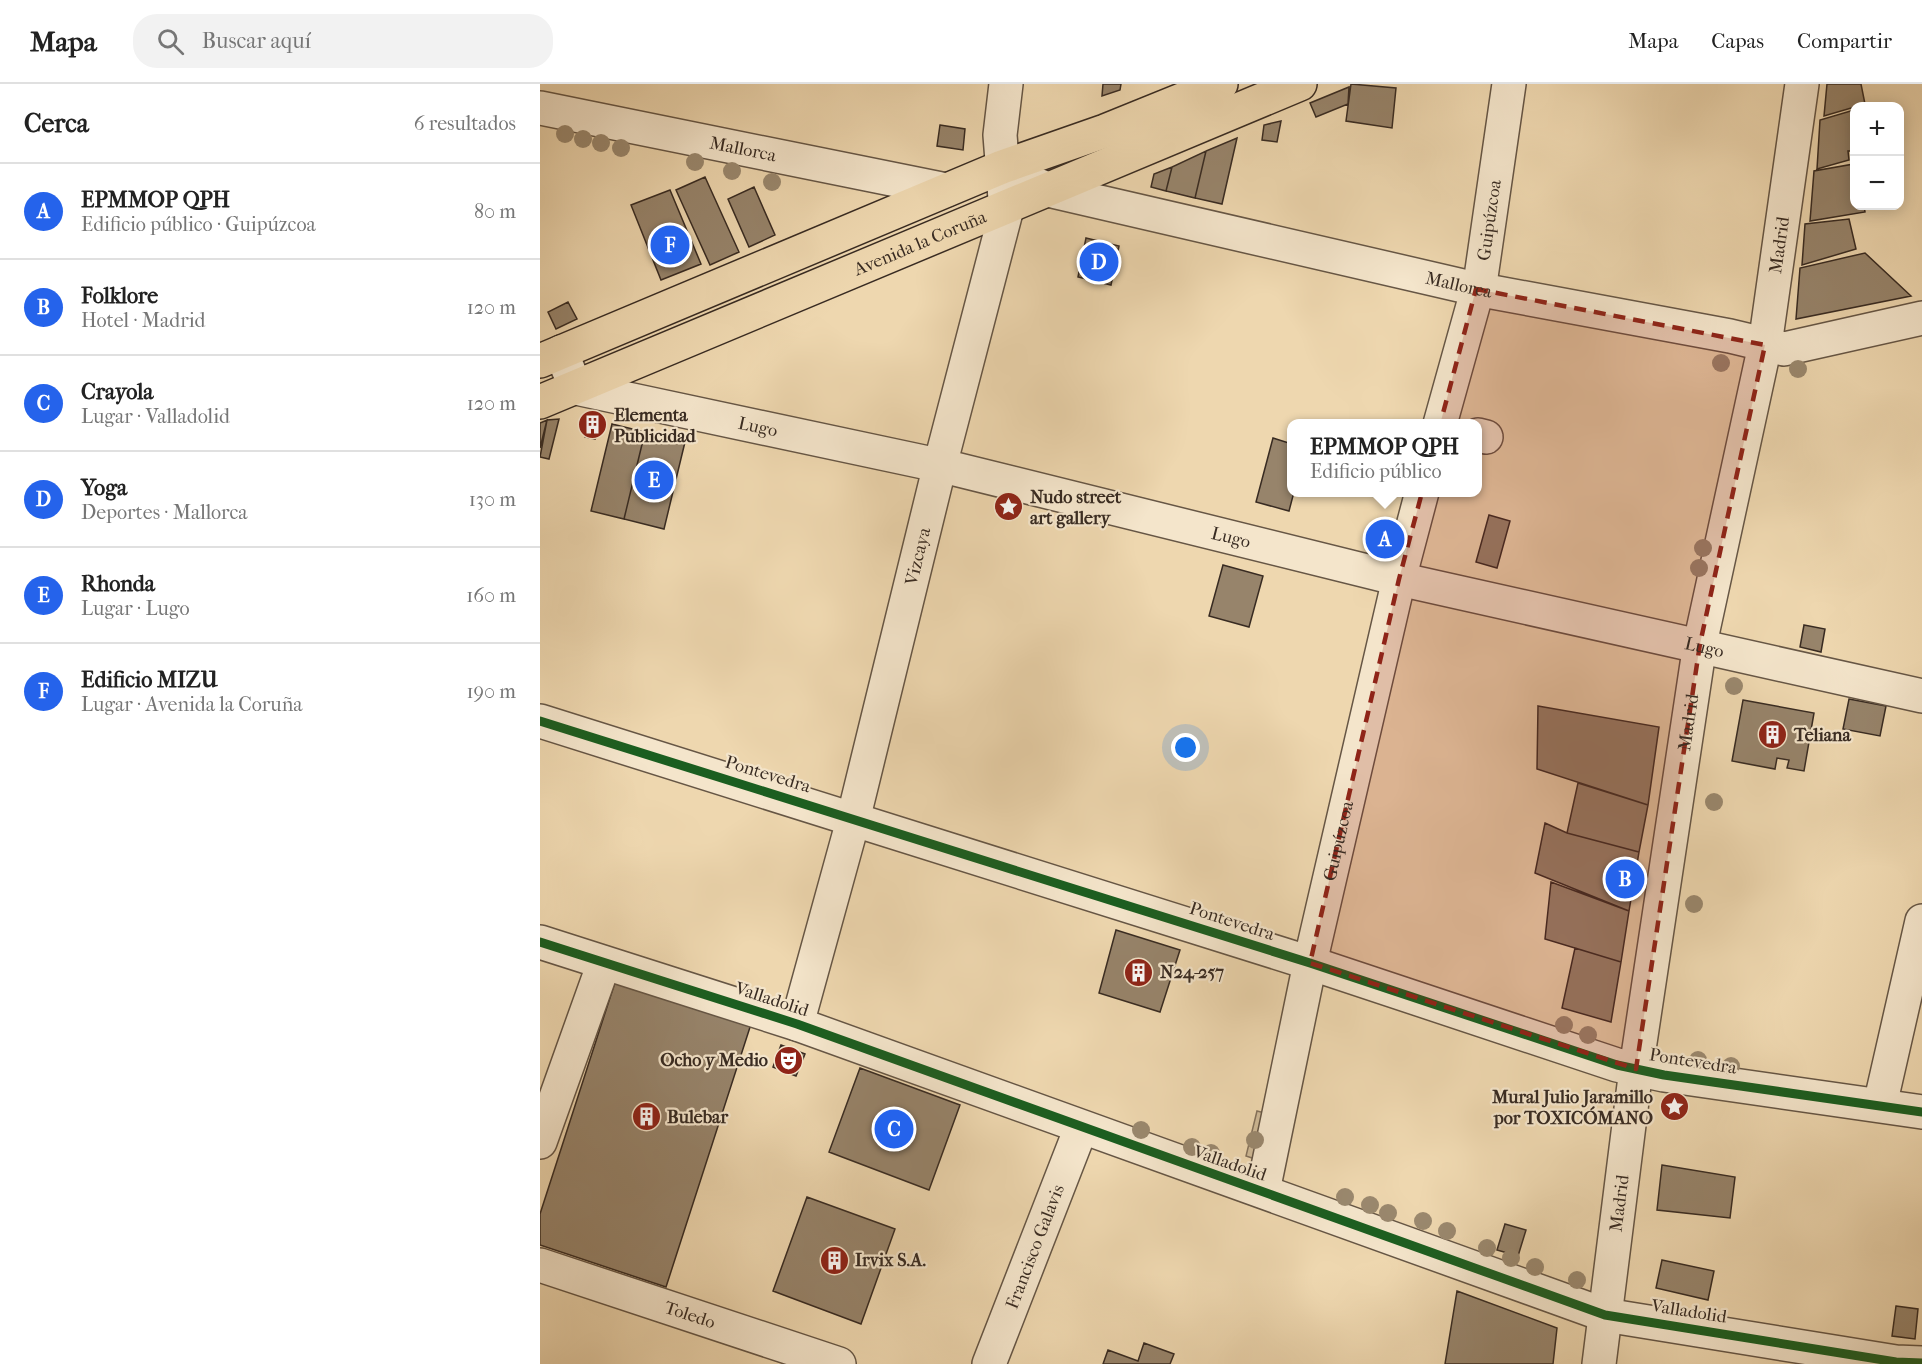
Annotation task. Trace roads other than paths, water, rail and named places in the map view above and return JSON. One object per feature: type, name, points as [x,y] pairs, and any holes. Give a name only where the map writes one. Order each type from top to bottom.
[{"type":"main road","name":"Avenida la Coruña","points":[[551,357],[1002,167],[1105,131],[1221,84]]},
{"type":"main road","name":"Avenida la Coruña","points":[[540,402],[1008,204],[1300,84]]},
{"type":"street","name":"Vizcaya","points":[[797,1024],[853,818],[940,466],[1008,204],[1000,135],[1006,84]]},
{"type":"street","name":"Guipúzcoa","points":[[1442,419],[1481,277],[1509,84]]},
{"type":"street","name":"Madrid","points":[[1599,1364],[1636,1069],[1700,644],[1765,345],[1802,84]]},
{"type":"street","name":"Mallorca","points":[[540,108],[946,190]]},
{"type":"street","name":"Mallorca","points":[[1002,167],[1044,189],[1476,289],[1730,336],[1784,349],[1922,318]]},
{"type":"street","points":[[551,357],[576,388]]},
{"type":"street","name":"Lugo","points":[[576,388],[940,466],[1399,579],[1700,644],[1922,696]]},
{"type":"street","name":"Guipúzcoa","points":[[1263,1191],[1310,963],[1399,579],[1421,497]]},
{"type":"street","name":"Pontevedra","points":[[540,721],[1310,963],[1636,1069],[1922,1112]]},
{"type":"street","points":[[1880,1105],[1922,921]]},
{"type":"street","name":"Valladolid","points":[[540,942],[797,1024],[1605,1315],[1896,1362],[1922,1363]]},
{"type":"street","points":[[540,1142],[604,963]]},
{"type":"street","name":"Francisco Galavis","points":[[989,1364],[1081,1128]]},
{"type":"street","name":"Toledo","points":[[540,1265],[839,1364]]},
{"type":"place","name":"Edificio MIZU","points":[[670,245]]},
{"type":"place","name":"Yoga","points":[[1099,262]]},
{"type":"place","name":"Elementa Publicidad","points":[[593,425]]},
{"type":"place","name":"Rhonda","points":[[654,480]]},
{"type":"place","name":"Nudo street art gallery","points":[[1009,507]]},
{"type":"place","name":"EPMMOP QPH","points":[[1385,539]]},
{"type":"place","name":"Teliana","points":[[1773,735]]},
{"type":"place","name":"Folklore","points":[[1625,879]]},
{"type":"place","name":"N24-257","points":[[1139,972]]},
{"type":"place","name":"Ocho y Medio","points":[[789,1060]]},
{"type":"place","name":"Mural Julio Jaramillo por TOXICÓMANO","points":[[1674,1107]]},
{"type":"place","name":"Bulebar","points":[[646,1117]]},
{"type":"place","name":"Crayola","points":[[894,1129]]},
{"type":"place","name":"Irvix S.A.","points":[[834,1260]]}]
